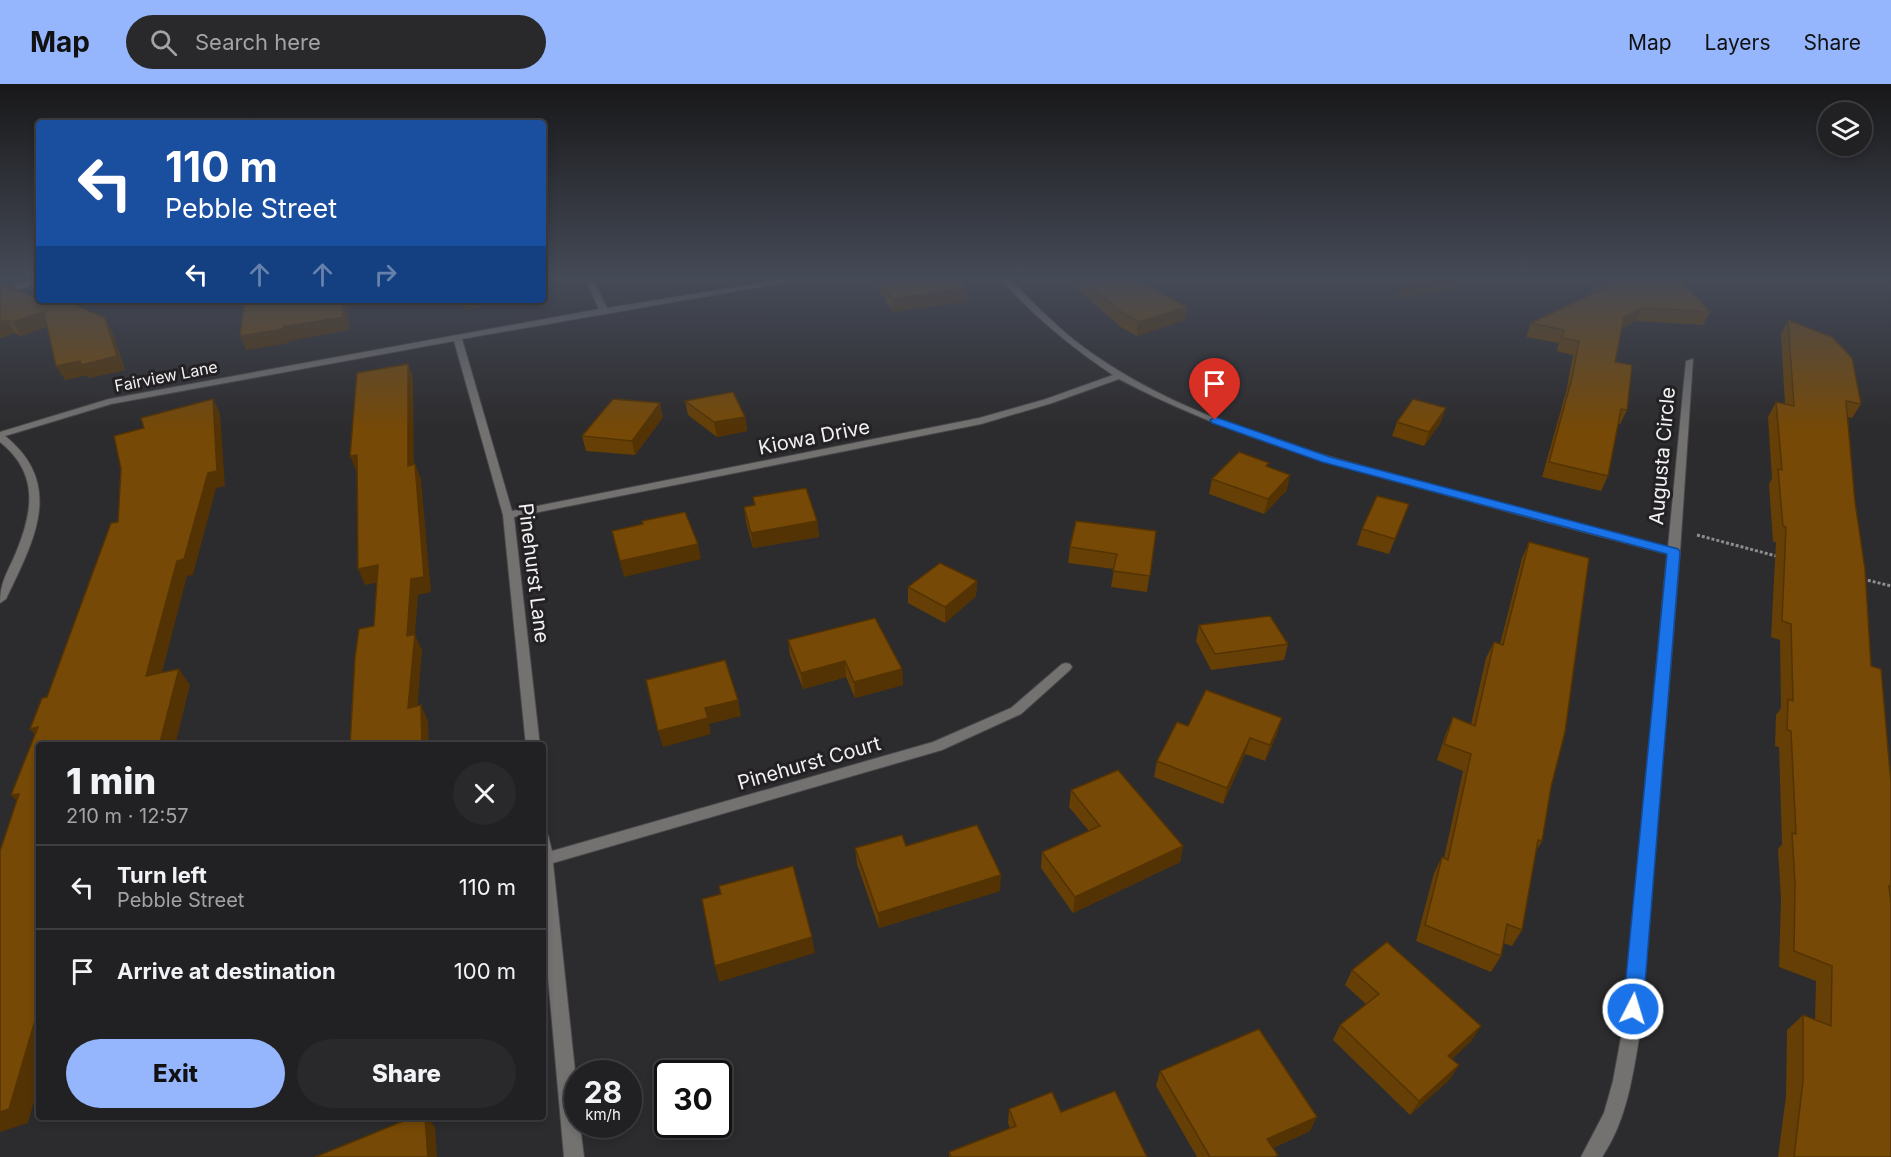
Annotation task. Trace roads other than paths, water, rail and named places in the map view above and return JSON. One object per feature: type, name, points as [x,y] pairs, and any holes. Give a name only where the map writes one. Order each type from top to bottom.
[{"type":"street","name":"Fairview Lane","points":[[0,436],[109,402],[510,329]]},
{"type":"street","points":[[1055,329],[1085,352],[1121,375],[1215,420],[1315,456],[1674,552]]},
{"type":"street","name":"Pinehurst Lane","points":[[458,339],[508,515],[533,742]]},
{"type":"street","name":"Augusta Circle","points":[[1591,1157],[1604,1140],[1623,1083],[1631,1032],[1690,361]]},
{"type":"street","name":"Kiowa Drive","points":[[508,515],[981,421],[1049,401],[1121,375]]},
{"type":"street","points":[[0,436],[18,452],[30,471],[37,495],[33,521],[21,555],[0,599]]},
{"type":"street","name":"Pinehurst Court","points":[[546,859],[937,746],[1016,711],[1066,667]]},
{"type":"street","points":[[546,869],[574,1157]]}]
